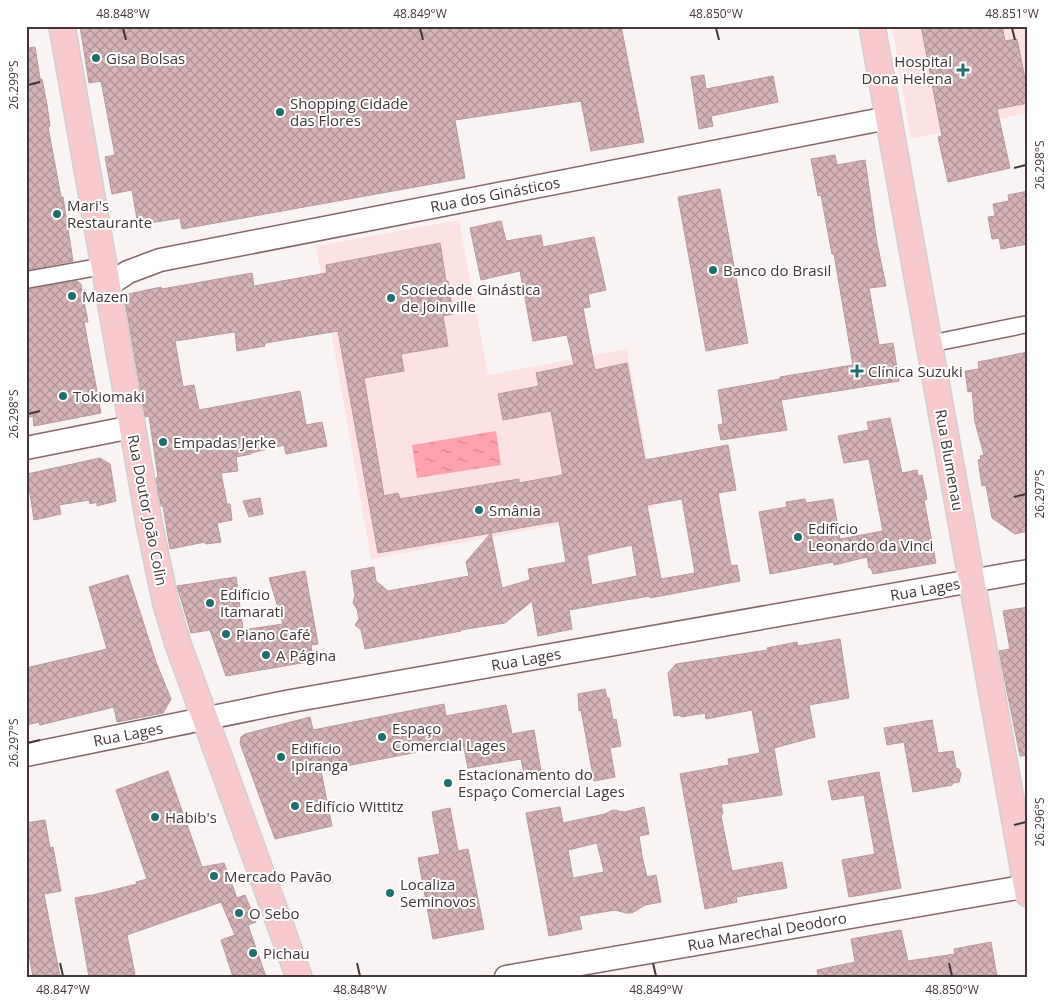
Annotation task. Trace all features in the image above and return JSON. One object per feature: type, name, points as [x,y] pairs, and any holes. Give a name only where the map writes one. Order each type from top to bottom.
[{"type":"main road","name":"Rua Doutor João Colin","points":[[62,26],[132,428],[166,604],[299,977]]},
{"type":"main road","name":"Rua Blumenau","points":[[872,26],[1027,888]]},
{"type":"main road","name":"Rua dos Ginásticos","points":[[106,276],[128,272],[160,260],[888,118]]},
{"type":"main road","points":[[26,448],[132,428]]},
{"type":"main road","name":"Rua Lages","points":[[26,755],[301,699],[1028,571]]},
{"type":"main road","name":"Rua Marechal Deodoro","points":[[506,977],[1027,888]]},
{"type":"street","points":[[26,280],[106,276]]},
{"type":"street","points":[[929,344],[1028,324]]},
{"type":"shaded area","name":"Hospital Dona Helena","points":[[892,26],[1028,26],[1028,113],[911,139]]},
{"type":"shaded area","name":"Sociedade Ginástica de Joinville","points":[[459,220],[488,375],[627,349],[656,507],[371,559],[316,246]]},
{"type":"water","points":[[496,431],[501,465],[417,478],[412,445]]},
{"type":"building","name":"Shopping Cidade das Flores","points":[[80,26],[621,26],[644,142],[591,151],[581,101],[455,120],[465,178],[182,229],[180,218],[138,225],[132,190],[112,194],[105,157],[115,155],[101,81],[89,83]]},
{"type":"building","name":"Hospital Dona Helena","points":[[921,26],[1002,26],[1005,41],[1017,39],[1028,93],[1028,103],[997,109],[1010,168],[948,182],[938,137],[942,136]]},
{"type":"building","points":[[35,47],[40,79],[42,79],[47,105],[50,126],[48,127],[61,197],[63,197],[73,261],[26,270],[26,48]]},
{"type":"building","points":[[704,75],[706,89],[773,76],[778,102],[711,116],[713,126],[699,129],[691,77]]},
{"type":"building","points":[[835,155],[837,165],[865,160],[877,243],[886,286],[869,288],[879,345],[893,343],[899,381],[781,400],[787,430],[721,440],[718,425],[723,424],[718,390],[853,365],[834,254],[832,254],[821,195],[818,196],[811,159]]},
{"type":"building","name":"Banco do Brasil","points":[[720,189],[748,343],[706,351],[678,197]]},
{"type":"building","points":[[1028,191],[1028,244],[1001,249],[999,238],[992,239],[988,217],[995,216],[993,204],[1009,201],[1008,195]]},
{"type":"building","points":[[501,221],[506,241],[541,235],[543,247],[594,237],[606,290],[588,294],[590,307],[583,308],[595,370],[627,363],[645,460],[728,445],[736,490],[718,493],[731,566],[737,565],[740,581],[650,598],[650,596],[569,610],[572,629],[538,636],[532,601],[505,623],[365,649],[361,630],[355,625],[359,619],[357,609],[353,603],[355,595],[351,571],[374,567],[376,581],[388,591],[469,576],[466,562],[491,533],[378,553],[338,331],[265,343],[265,346],[237,351],[235,332],[175,341],[183,387],[194,385],[199,410],[300,391],[306,425],[322,422],[327,446],[286,454],[284,445],[236,457],[238,471],[221,473],[227,504],[230,504],[232,520],[217,523],[221,542],[206,544],[205,542],[170,549],[163,506],[161,506],[158,492],[156,478],[158,477],[149,416],[145,417],[124,295],[161,287],[162,289],[252,273],[254,286],[327,273],[326,265],[440,243],[453,314],[443,316],[448,346],[401,354],[404,371],[364,378],[384,496],[398,493],[400,499],[519,479],[519,483],[563,475],[551,411],[503,420],[498,394],[539,386],[536,373],[574,365],[567,335],[533,341],[520,271],[481,280],[470,228]],"holes":[[[682,499],[695,573],[661,579],[647,505]],[[559,521],[566,562],[528,569],[530,580],[502,588],[491,533]],[[632,545],[637,576],[592,585],[587,555]]]},
{"type":"building","points":[[77,281],[81,284],[88,322],[84,322],[101,413],[34,426],[33,416],[26,418],[26,290]]},
{"type":"building","points":[[1028,352],[1028,531],[1015,534],[992,518],[986,485],[982,486],[978,460],[981,459],[980,456],[984,455],[975,422],[972,391],[968,392],[965,371],[979,369],[978,362]]},
{"type":"building","points":[[890,418],[902,473],[917,470],[918,476],[922,475],[927,499],[924,500],[936,563],[873,574],[871,568],[869,568],[867,557],[834,565],[833,562],[770,574],[759,512],[787,507],[786,502],[805,499],[806,503],[833,499],[840,539],[883,531],[869,459],[844,463],[838,436],[869,430],[867,422]]},
{"type":"building","points":[[100,458],[110,464],[116,501],[97,506],[97,502],[90,504],[89,500],[59,505],[61,514],[34,520],[27,474]]},
{"type":"building","points":[[260,498],[263,514],[249,517],[243,501]]},
{"type":"building","points":[[305,571],[318,644],[311,645],[313,661],[226,676],[210,630],[191,633],[177,586],[236,577],[243,630],[283,624],[269,578]]},
{"type":"building","points":[[128,575],[156,662],[171,699],[163,713],[117,722],[114,707],[40,725],[39,722],[26,725],[26,668],[107,649],[89,587]]},
{"type":"building","points":[[1028,607],[1028,755],[1020,756],[999,651],[1010,649],[1003,611]]},
{"type":"building","points":[[840,639],[849,698],[809,705],[815,737],[774,748],[782,795],[721,804],[723,813],[721,816],[732,871],[782,862],[787,888],[736,897],[737,902],[705,909],[680,774],[729,765],[728,759],[760,753],[752,710],[706,719],[705,713],[681,717],[681,715],[674,716],[668,673],[676,664],[768,650],[767,648],[797,642],[798,646]]},
{"type":"building","points":[[605,689],[607,698],[609,698],[613,720],[616,719],[621,746],[610,748],[615,777],[594,781],[581,710],[579,711],[578,694]]},
{"type":"building","points":[[444,704],[446,716],[506,705],[512,734],[534,730],[541,771],[524,774],[521,759],[468,768],[463,743],[321,771],[332,826],[275,839],[240,743],[241,737],[245,734],[310,717],[313,730]]},
{"type":"building","points":[[932,720],[938,753],[953,751],[956,768],[959,769],[961,774],[959,782],[913,792],[904,742],[887,745],[884,728]]},
{"type":"building","points":[[168,771],[202,867],[224,863],[237,898],[245,895],[256,922],[248,925],[266,977],[233,977],[221,940],[235,935],[221,902],[127,935],[135,974],[122,977],[89,977],[75,898],[137,884],[136,882],[147,879],[116,790]]},
{"type":"building","points":[[879,772],[901,888],[849,897],[842,860],[875,854],[864,795],[832,800],[828,781]]},
{"type":"building","points":[[560,807],[563,823],[605,814],[613,810],[624,812],[644,807],[649,834],[639,836],[642,856],[647,877],[656,875],[661,902],[645,905],[632,913],[615,910],[579,916],[582,929],[549,936],[526,813]],"holes":[[[597,843],[604,872],[573,878],[568,850]]]},
{"type":"building","points":[[450,808],[458,851],[468,849],[484,929],[433,939],[418,858],[440,854],[432,812]]},
{"type":"building","points":[[45,820],[50,848],[53,847],[61,891],[44,894],[60,977],[33,977],[26,938],[26,823]]},
{"type":"building","points":[[901,930],[908,961],[955,954],[954,949],[991,942],[997,977],[818,977],[817,970],[855,962],[851,939]]},
{"type":"place","name":"Gisa Bolsas","points":[[96,58]]},
{"type":"place","name":"Hospital Dona Helena","points":[[963,70]]},
{"type":"place","name":"Shopping Cidade das Flores","points":[[280,112]]},
{"type":"place","name":"Mari's Restaurante","points":[[57,214]]},
{"type":"place","name":"Banco do Brasil","points":[[713,270]]},
{"type":"place","name":"Mazen","points":[[72,296]]},
{"type":"place","name":"Sociedade Ginástica de Joinville","points":[[391,298]]},
{"type":"place","name":"Clínica Suzuki","points":[[857,371]]},
{"type":"place","name":"Tokiomaki","points":[[63,396]]},
{"type":"place","name":"Empadas Jerke","points":[[163,442]]},
{"type":"place","name":"Smânia","points":[[479,510]]},
{"type":"place","name":"Edifício Leonardo da Vinci","points":[[798,537]]},
{"type":"place","name":"Edifício Itamarati","points":[[210,603]]},
{"type":"place","name":"Piano Café","points":[[226,634]]},
{"type":"place","name":"A Página","points":[[266,655]]},
{"type":"place","name":"Espaço Comercial Lages","points":[[382,737]]},
{"type":"place","name":"Edifício Ipiranga","points":[[281,757]]},
{"type":"place","name":"Estacionamento do Espaço Comercial Lages","points":[[448,783]]},
{"type":"place","name":"Edifício Wittitz","points":[[295,806]]},
{"type":"place","name":"Habib's","points":[[155,817]]},
{"type":"place","name":"Mercado Pavão","points":[[214,876]]},
{"type":"place","name":"Localiza Seminovos","points":[[390,893]]},
{"type":"place","name":"O Sebo","points":[[239,913]]},
{"type":"place","name":"Pichau","points":[[253,953]]}]
